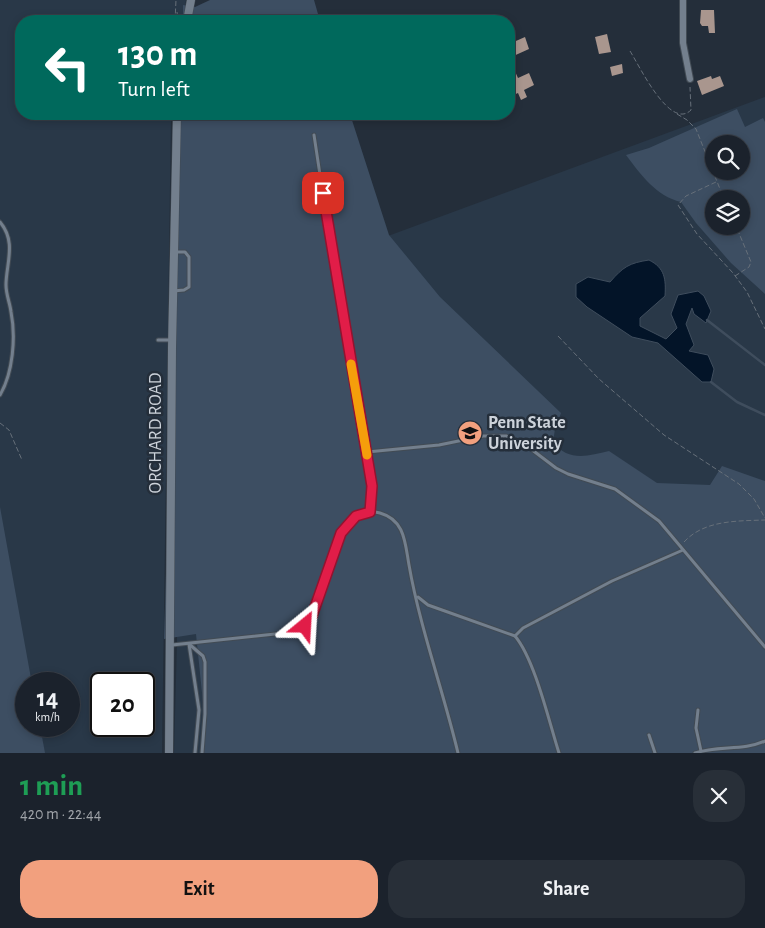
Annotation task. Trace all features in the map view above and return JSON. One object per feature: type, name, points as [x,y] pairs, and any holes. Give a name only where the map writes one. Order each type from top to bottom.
[{"type":"street","points":[[188,15],[191,0]]},
{"type":"street","points":[[683,0],[683,44],[690,79]]},
{"type":"street","name":"ORCHARD ROAD","points":[[169,753],[172,291],[177,120]]},
{"type":"lane","points":[[314,135],[333,261],[367,452],[372,486],[370,512]]},
{"type":"lane","points":[[0,222],[7,235],[10,258],[6,291],[13,328],[8,370],[0,395]]},
{"type":"lane","points":[[172,291],[184,290],[188,287],[189,257],[185,252],[173,252]]},
{"type":"lane","points":[[158,340],[172,340]]},
{"type":"lane","points":[[367,452],[439,446],[483,436],[506,436],[522,443],[545,461],[568,474],[620,492],[659,521],[765,647]]},
{"type":"lane","points":[[171,646],[294,632],[301,629],[312,616],[341,533],[356,516],[370,512],[390,517],[402,528],[416,594],[458,753]]},
{"type":"lane","points":[[515,636],[523,628],[612,581],[681,548]]},
{"type":"lane","points":[[416,594],[420,600],[428,605],[515,636],[521,643],[530,662],[559,753]]},
{"type":"lane","points":[[189,644],[199,710],[195,753]]},
{"type":"lane","points":[[189,644],[203,656],[205,662],[206,714],[202,753]]},
{"type":"lane","points":[[698,710],[696,728],[702,751]]},
{"type":"lane","points":[[649,735],[654,753]]},
{"type":"lane","points":[[695,753],[718,747],[748,746],[765,741]]},
{"type":"path","points":[[176,0],[177,15]]},
{"type":"path","points":[[630,51],[662,102],[696,129],[720,190]]},
{"type":"path","points":[[676,113],[688,114],[692,110],[690,79]]},
{"type":"path","points":[[716,182],[686,196],[678,205],[697,234],[735,276],[746,292],[765,329]]},
{"type":"path","points":[[735,276],[749,267],[751,262],[740,235]]},
{"type":"path","points":[[558,336],[600,379],[664,435],[739,484],[754,499],[765,519],[731,521],[704,527],[691,534],[681,548]]},
{"type":"path","points":[[0,422],[9,430],[22,460]]},
{"type":"shaded area","points":[[0,0],[186,0],[184,15],[15,15],[15,120],[171,120],[162,753],[0,753]]},
{"type":"shaded area","points":[[210,0],[314,0],[318,15],[183,15],[183,5],[195,7]]},
{"type":"shaded area","name":"Penn State University","points":[[765,97],[765,753],[174,753],[177,642],[176,520],[388,236]]},
{"type":"shaded area","points":[[737,109],[745,127],[763,118],[765,122],[765,294],[731,263],[706,235],[750,235],[750,190],[705,190],[705,233],[681,202],[657,190],[643,177],[626,155],[649,148]]},
{"type":"shaded area","name":"Penn State University","points":[[180,120],[352,120],[389,235],[440,297],[561,413],[555,429],[553,442],[559,448],[565,453],[579,456],[609,451],[657,483],[710,485],[722,466],[765,481],[765,753],[201,753],[205,722],[196,634],[164,639]]},
{"type":"shaded area","points":[[649,260],[661,270],[665,284],[665,296],[640,318],[640,326],[666,339],[677,328],[671,314],[678,295],[698,291],[704,296],[711,311],[706,323],[694,314],[692,308],[686,324],[694,345],[689,351],[708,355],[714,369],[711,382],[702,382],[658,343],[632,337],[587,307],[576,297],[576,284],[588,277],[610,282],[627,266]]},
{"type":"shaded area","points":[[0,507],[30,672],[15,672],[15,737],[42,737],[45,753],[0,753]]},
{"type":"building","points":[[701,10],[714,10],[715,33],[709,33],[708,26],[702,26],[700,23]]},
{"type":"building","points":[[607,34],[611,52],[599,54],[595,37]]},
{"type":"building","points":[[525,37],[529,49],[515,55],[515,41]]},
{"type":"building","points":[[622,64],[623,73],[612,76],[610,67]]},
{"type":"building","points":[[515,71],[518,78],[529,73],[534,85],[524,90],[527,97],[521,100],[518,93],[515,94]]},
{"type":"building","points":[[711,76],[712,79],[720,76],[724,86],[702,95],[697,81]]},
{"type":"waterway","points":[[707,320],[765,365]]},
{"type":"waterway","points":[[711,382],[737,402],[765,415]]},
{"type":"slow traffic","points":[[351,364],[367,455]]},
{"type":"place","name":"Penn State University","points":[[470,433]]},
{"type":"route","points":[[305,626],[312,616],[341,533],[350,520],[370,512],[372,486],[323,193]]}]
